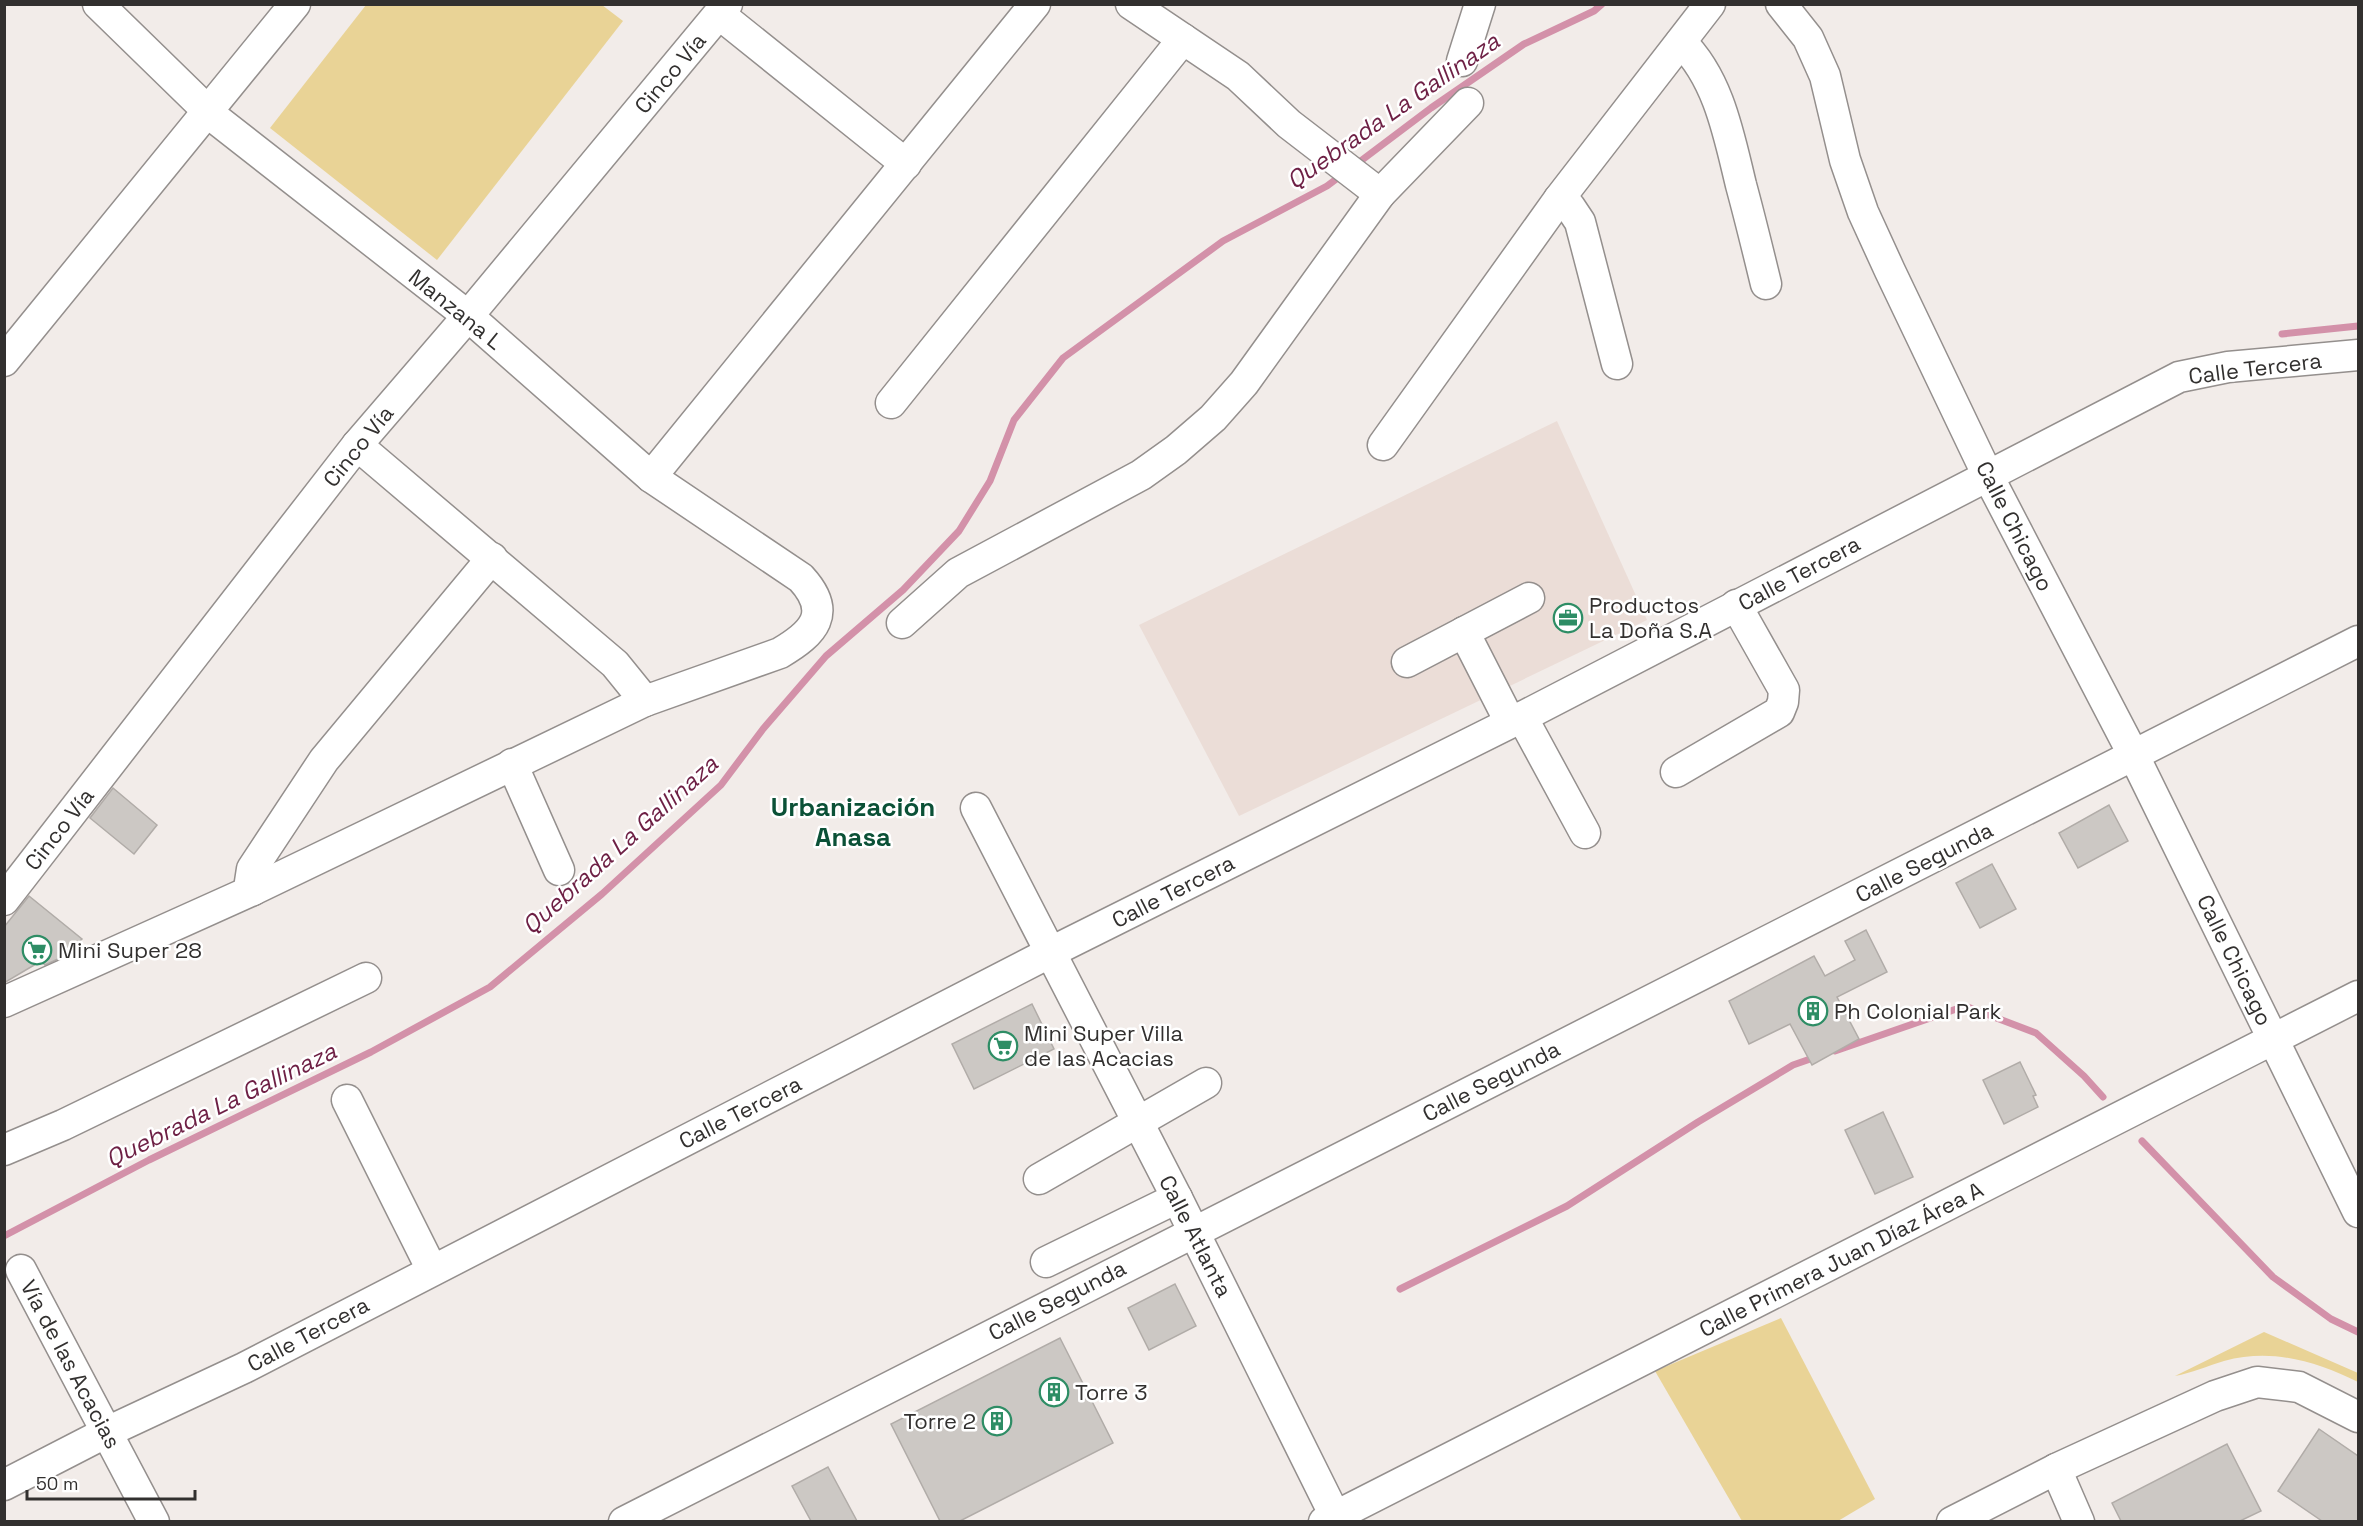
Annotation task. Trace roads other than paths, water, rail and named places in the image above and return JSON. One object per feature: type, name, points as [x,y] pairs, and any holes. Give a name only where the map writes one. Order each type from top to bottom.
[{"type":"street","name":"Manzana L","points":[[98,4],[218,120],[468,316],[651,477],[801,578],[812,590],[818,604],[817,616],[811,629],[800,641],[780,653],[645,701]]},
{"type":"street","points":[[4,361],[218,120],[295,4]]},
{"type":"street","points":[[651,477],[1035,4]]},
{"type":"street","points":[[1131,4],[1238,76],[1289,124],[1372,188]]},
{"type":"street","points":[[1462,61],[1480,4]]},
{"type":"street","points":[[1383,445],[1559,199],[1710,4]]},
{"type":"street","name":"Calle Chicago","points":[[1781,4],[1808,38],[1825,76],[1845,159],[1863,212],[1987,474],[2134,756],[2358,1212]]},
{"type":"street","points":[[723,9],[906,164]]},
{"type":"street","name":"Cinco Vía","points":[[4,900],[357,445],[468,316],[723,9]]},
{"type":"street","points":[[891,404],[1184,39]]},
{"type":"street","points":[[1681,42],[1706,74],[1726,122],[1766,284]]},
{"type":"street","points":[[902,623],[958,573],[1141,475],[1176,450],[1213,418],[1244,383],[1372,188],[1468,103]]},
{"type":"street","points":[[1559,199],[1570,207],[1580,222],[1617,364]]},
{"type":"street","name":"Calle Tercera","points":[[4,1485],[108,1432],[244,1368],[1050,952],[1516,720],[1987,474],[2179,377],[2228,367],[2358,355]]},
{"type":"street","points":[[4,1002],[253,890],[645,701],[615,664],[357,445]]},
{"type":"street","points":[[253,890],[250,882],[252,869],[324,760],[492,558]]},
{"type":"street","points":[[1407,662],[1529,598]]},
{"type":"street","points":[[1676,772],[1779,711],[1784,702],[1784,690],[1736,605]]},
{"type":"street","points":[[1464,632],[1585,833]]},
{"type":"street","name":"Calle Segunda","points":[[624,1521],[2358,642]]},
{"type":"street","points":[[512,764],[559,870]]},
{"type":"street","name":"Calle Atlanta","points":[[976,808],[1177,1198],[1332,1520]]},
{"type":"street","points":[[4,1150],[63,1125],[366,978]]},
{"type":"street","name":"Calle Primera Juan Díaz Área A","points":[[1332,1520],[2358,996]]},
{"type":"street","points":[[1039,1179],[1206,1083]]},
{"type":"street","points":[[347,1100],[432,1270]]},
{"type":"street","points":[[1046,1262],[1177,1198]]},
{"type":"street","name":"Vía de las Acacias","points":[[21,1270],[154,1521]]},
{"type":"street","points":[[1952,1521],[2056,1469],[2216,1396],[2257,1382],[2299,1387],[2358,1417]]},
{"type":"street","points":[[2056,1469],[2079,1521]]},
{"type":"waterway","name":"Quebrada La Gallinaza","points":[[1354,166],[1431,108],[1524,44],[1594,11],[1602,4]]},
{"type":"waterway","name":"Quebrada La Gallinaza","points":[[4,1236],[149,1160],[371,1052],[490,987],[602,894],[721,785],[763,729],[826,656],[903,590],[959,531],[990,481],[1014,420],[1063,358],[1223,241],[1327,186],[1343,174]]},
{"type":"waterway","points":[[2282,334],[2358,326]]},
{"type":"waterway","points":[[1835,1051],[1965,1006],[2036,1033],[2084,1076],[2103,1097]]},
{"type":"waterway","points":[[1400,1289],[1567,1206],[1698,1122],[1793,1065],[1816,1057]]},
{"type":"waterway","points":[[2142,1141],[2273,1277],[2331,1319],[2358,1332]]},
{"type":"place","name":"Productos La Doña S.A","points":[[1568,618]]},
{"type":"place","name":"Mini Super 28","points":[[37,950]]},
{"type":"place","name":"Ph Colonial Park","points":[[1813,1011]]},
{"type":"place","name":"Mini Super Villa de las Acacias","points":[[1003,1046]]},
{"type":"place","name":"Torre 3","points":[[1054,1392]]},
{"type":"place","name":"Torre 2","points":[[997,1421]]},
{"type":"district","name":"Urbanización Anasa","points":[[853,822]]}]
